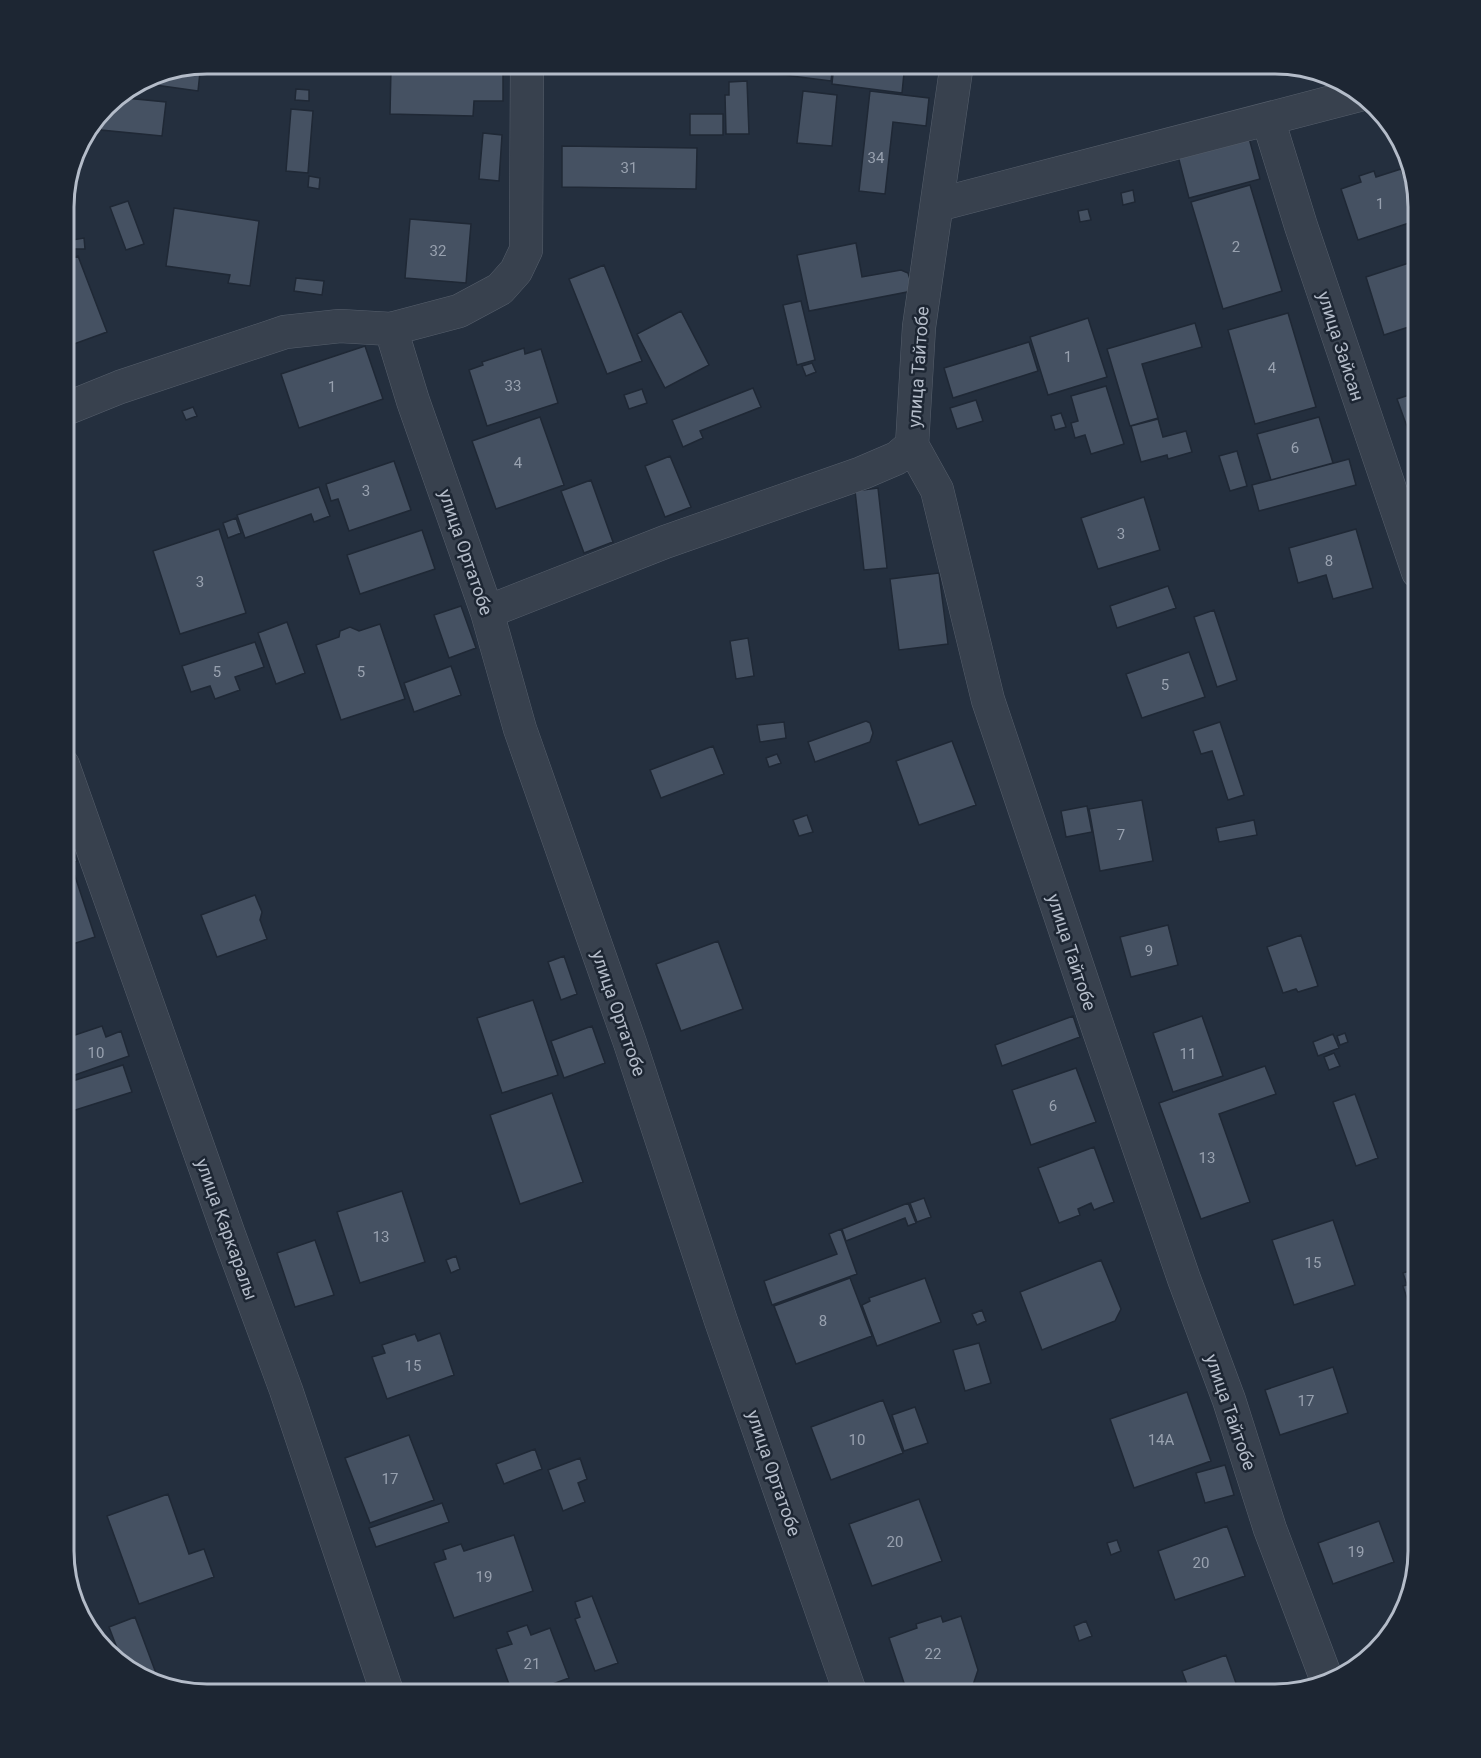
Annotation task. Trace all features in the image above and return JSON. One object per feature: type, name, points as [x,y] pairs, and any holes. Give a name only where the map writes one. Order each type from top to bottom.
[{"type":"street","points":[[74,406],[120,387],[285,332],[340,326],[391,329],[459,311],[500,290],[516,271],[526,250],[527,74]]},
{"type":"street","name":"улица Тайтобе","points":[[955,74],[919,327],[912,445],[937,490],[988,700],[1098,1031],[1228,1400],[1270,1529],[1325,1674]]},
{"type":"street","points":[[937,205],[1350,97]]},
{"type":"street","name":"улица Зайсан","points":[[1268,119],[1301,226],[1408,542]]},
{"type":"street","name":"улица Ортатобе","points":[[391,329],[413,401],[487,612],[520,729],[630,1043],[718,1310],[847,1684]]},
{"type":"street","points":[[487,612],[665,542],[862,473],[897,458],[912,445]]},
{"type":"street","name":"улица Каркаралы","points":[[74,796],[286,1390],[384,1684]]},
{"type":"building","points":[[200,74],[198,91],[154,85],[181,76]]},
{"type":"building","points":[[391,74],[503,74],[503,101],[474,101],[473,116],[390,114]]},
{"type":"building","points":[[776,74],[832,74],[831,81]]},
{"type":"building","points":[[833,74],[904,74],[902,93],[832,84]]},
{"type":"building","points":[[747,81],[749,134],[726,134],[725,95],[729,95],[729,82]]},
{"type":"building","points":[[296,89],[309,90],[309,101],[295,100]]},
{"type":"building","points":[[803,91],[837,95],[832,146],[797,143]]},
{"type":"building","points":[[870,91],[929,98],[926,126],[893,122],[885,194],[859,191]]},
{"type":"building","points":[[130,98],[166,102],[162,136],[101,130],[107,119]]},
{"type":"building","points":[[291,109],[313,111],[308,173],[286,171]]},
{"type":"building","points":[[690,114],[723,114],[723,135],[690,135]]},
{"type":"building","points":[[483,133],[502,135],[499,181],[479,179]]},
{"type":"building","points":[[1249,138],[1260,179],[1189,198],[1178,156]]},
{"type":"building","points":[[562,146],[697,148],[696,189],[562,187]]},
{"type":"building","points":[[1401,169],[1405,181],[1408,223],[1358,240],[1341,189],[1361,182],[1359,176],[1374,171],[1376,177]]},
{"type":"building","points":[[309,176],[320,178],[319,189],[308,187]]},
{"type":"building","points":[[1250,185],[1282,291],[1223,309],[1191,202]]},
{"type":"building","points":[[1133,190],[1135,202],[1123,205],[1121,193]]},
{"type":"building","points":[[128,201],[144,244],[126,250],[110,207]]},
{"type":"building","points":[[174,208],[259,221],[250,286],[228,283],[230,275],[166,266]]},
{"type":"building","points":[[1088,209],[1091,220],[1080,222],[1078,211]]},
{"type":"building","points":[[410,219],[471,224],[466,283],[405,278]]},
{"type":"building","points":[[84,238],[85,249],[74,249],[74,240]]},
{"type":"building","points":[[856,243],[862,277],[901,270],[908,273],[912,285],[907,292],[809,311],[797,255]]},
{"type":"building","points":[[78,256],[107,332],[74,344],[74,258]]},
{"type":"building","points":[[1408,263],[1408,327],[1384,335],[1366,277]]},
{"type":"building","points":[[604,265],[642,361],[607,374],[569,279]]},
{"type":"building","points":[[296,278],[324,281],[322,295],[294,291]]},
{"type":"building","points":[[801,301],[815,360],[797,365],[783,305]]},
{"type":"building","points":[[681,311],[709,365],[665,388],[637,334]]},
{"type":"building","points":[[1288,313],[1316,407],[1255,424],[1228,330]]},
{"type":"building","points":[[1088,318],[1107,377],[1048,395],[1030,337]]},
{"type":"building","points":[[1195,323],[1202,347],[1142,364],[1158,418],[1130,426],[1107,349]]},
{"type":"building","points":[[1029,342],[1038,371],[953,398],[944,368]]},
{"type":"building","points":[[365,346],[383,399],[299,428],[281,374]]},
{"type":"building","points":[[524,348],[525,354],[541,349],[558,403],[487,426],[469,370],[483,365],[482,362]]},
{"type":"building","points":[[812,363],[816,372],[806,376],[802,366]]},
{"type":"building","points":[[1106,386],[1124,444],[1091,454],[1085,435],[1075,438],[1071,423],[1078,421],[1071,396]]},
{"type":"building","points":[[753,388],[761,407],[700,431],[703,438],[683,447],[672,420]]},
{"type":"building","points":[[642,389],[647,403],[629,409],[624,395]]},
{"type":"building","points":[[1408,395],[1408,429],[1397,399]]},
{"type":"building","points":[[976,400],[983,421],[957,429],[950,408]]},
{"type":"building","points":[[193,407],[197,416],[186,420],[182,411]]},
{"type":"building","points":[[1061,413],[1066,427],[1055,430],[1051,416]]},
{"type":"building","points":[[540,417],[564,485],[496,509],[472,441]]},
{"type":"building","points":[[1319,417],[1333,463],[1271,480],[1257,434]]},
{"type":"building","points":[[1158,419],[1163,437],[1186,431],[1192,452],[1168,459],[1167,455],[1141,462],[1131,426]]},
{"type":"building","points":[[1237,451],[1247,486],[1230,491],[1219,456]]},
{"type":"building","points":[[670,456],[691,507],[665,517],[645,466]]},
{"type":"building","points":[[1349,459],[1356,485],[1259,511],[1252,485]]},
{"type":"building","points":[[394,461],[411,510],[349,531],[338,499],[331,501],[326,484]]},
{"type":"building","points":[[591,480],[613,542],[584,553],[561,491]]},
{"type":"building","points":[[319,487],[330,516],[314,522],[311,514],[245,538],[237,515]]},
{"type":"building","points":[[878,488],[887,568],[864,570],[855,491]]},
{"type":"building","points":[[1144,497],[1160,550],[1098,569],[1081,518]]},
{"type":"building","points":[[236,518],[241,533],[228,538],[223,523]]},
{"type":"building","points":[[219,529],[246,613],[180,634],[153,551]]},
{"type":"building","points":[[1356,529],[1373,588],[1333,599],[1326,575],[1298,583],[1289,548]]},
{"type":"building","points":[[422,530],[435,569],[360,594],[347,555]]},
{"type":"building","points":[[939,573],[948,644],[899,650],[890,579]]},
{"type":"building","points":[[1168,586],[1176,608],[1117,628],[1110,606]]},
{"type":"building","points":[[461,606],[476,648],[449,658],[434,615]]},
{"type":"building","points":[[1214,610],[1237,680],[1217,687],[1194,617]]},
{"type":"building","points":[[287,622],[305,673],[276,684],[258,633]]},
{"type":"building","points":[[380,624],[405,699],[341,720],[316,645],[339,637],[340,631],[350,627],[359,631]]},
{"type":"building","points":[[748,638],[754,676],[736,679],[730,641]]},
{"type":"building","points":[[255,642],[264,667],[235,677],[240,690],[215,699],[210,686],[191,692],[182,666]]},
{"type":"building","points":[[1189,652],[1205,697],[1142,718],[1126,674]]},
{"type":"building","points":[[451,666],[461,695],[414,712],[404,683]]},
{"type":"building","points":[[866,721],[870,723],[873,733],[870,742],[815,762],[808,742]]},
{"type":"building","points":[[784,722],[786,738],[760,742],[757,725]]},
{"type":"building","points":[[1220,722],[1244,795],[1228,800],[1212,751],[1201,754],[1193,731]]},
{"type":"building","points":[[952,741],[976,805],[919,825],[896,761]]},
{"type":"building","points":[[713,746],[724,774],[661,798],[650,770]]},
{"type":"building","points":[[777,754],[781,763],[769,767],[766,758]]},
{"type":"building","points":[[1142,800],[1153,861],[1100,871],[1089,809]]},
{"type":"building","points":[[1087,806],[1092,832],[1066,837],[1061,811]]},
{"type":"building","points":[[807,815],[813,832],[799,836],[793,820]]},
{"type":"building","points":[[1254,820],[1257,835],[1219,842],[1216,828]]},
{"type":"building","points":[[74,876],[95,937],[74,944]]},
{"type":"building","points":[[255,895],[262,912],[260,920],[267,939],[217,957],[201,915]]},
{"type":"building","points":[[1168,925],[1178,965],[1131,977],[1120,937]]},
{"type":"building","points":[[1301,935],[1318,986],[1298,992],[1296,989],[1283,993],[1267,947]]},
{"type":"building","points":[[718,941],[743,1009],[681,1031],[656,964]]},
{"type":"building","points":[[564,956],[577,994],[561,1000],[548,962]]},
{"type":"building","points":[[533,1000],[558,1075],[502,1093],[477,1018]]},
{"type":"building","points":[[1073,1016],[1080,1037],[1002,1066],[995,1045]]},
{"type":"building","points":[[1202,1016],[1223,1076],[1173,1092],[1153,1033]]},
{"type":"building","points":[[102,1026],[106,1037],[121,1031],[129,1056],[74,1075],[74,1035]]},
{"type":"building","points":[[592,1026],[605,1063],[564,1078],[551,1041]]},
{"type":"building","points":[[1345,1033],[1348,1042],[1340,1045],[1337,1036]]},
{"type":"building","points":[[1333,1034],[1339,1048],[1318,1056],[1313,1042]]},
{"type":"building","points":[[1334,1053],[1340,1066],[1329,1070],[1324,1057]]},
{"type":"building","points":[[123,1065],[132,1092],[74,1110],[74,1081]]},
{"type":"building","points":[[1265,1066],[1276,1094],[1219,1114],[1250,1202],[1201,1219],[1159,1103]]},
{"type":"building","points":[[1076,1068],[1096,1122],[1031,1145],[1012,1090]]},
{"type":"building","points":[[552,1093],[583,1182],[520,1204],[490,1115]]},
{"type":"building","points":[[1355,1094],[1378,1158],[1356,1166],[1333,1102]]},
{"type":"building","points":[[1094,1147],[1114,1202],[1094,1210],[1091,1203],[1078,1209],[1080,1215],[1059,1223],[1038,1168]]},
{"type":"building","points":[[402,1191],[425,1262],[360,1283],[337,1212]]},
{"type":"building","points":[[924,1198],[931,1217],[917,1222],[910,1203]]},
{"type":"building","points":[[908,1203],[916,1223],[908,1226],[905,1218],[846,1241],[842,1229]]},
{"type":"building","points":[[1333,1220],[1355,1285],[1294,1305],[1272,1240]]},
{"type":"building","points":[[841,1229],[857,1274],[772,1305],[764,1281],[837,1254],[829,1234]]},
{"type":"building","points":[[315,1240],[334,1295],[295,1307],[277,1253]]},
{"type":"building","points":[[456,1256],[460,1269],[451,1273],[446,1260]]},
{"type":"building","points":[[1101,1260],[1121,1309],[1115,1321],[1042,1350],[1020,1292]]},
{"type":"building","points":[[1408,1271],[1408,1302],[1403,1286],[1407,1285],[1403,1273]]},
{"type":"building","points":[[850,1278],[872,1336],[796,1364],[774,1306]]},
{"type":"building","points":[[925,1278],[941,1322],[877,1346],[862,1305],[870,1301],[869,1298]]},
{"type":"building","points":[[982,1310],[986,1321],[977,1325],[972,1314]]},
{"type":"building","points":[[440,1333],[454,1375],[387,1399],[372,1357],[385,1353],[382,1345],[415,1334],[418,1341]]},
{"type":"building","points":[[979,1343],[991,1383],[965,1391],[953,1350]]},
{"type":"building","points":[[1333,1367],[1348,1413],[1280,1435],[1265,1390]]},
{"type":"building","points":[[1187,1392],[1211,1461],[1134,1488],[1110,1419]]},
{"type":"building","points":[[883,1400],[903,1453],[831,1480],[811,1427]]},
{"type":"building","points":[[915,1407],[928,1443],[904,1451],[892,1415]]},
{"type":"building","points":[[409,1435],[434,1500],[370,1523],[345,1458]]},
{"type":"building","points":[[535,1449],[542,1469],[504,1484],[496,1464]]},
{"type":"building","points":[[580,1458],[587,1479],[578,1483],[585,1502],[563,1511],[548,1470]]},
{"type":"building","points":[[1225,1465],[1234,1495],[1205,1503],[1196,1473]]},
{"type":"building","points":[[168,1494],[189,1554],[204,1549],[214,1577],[139,1604],[107,1516]]},
{"type":"building","points":[[919,1499],[942,1561],[872,1586],[849,1524]]},
{"type":"building","points":[[442,1503],[449,1522],[376,1547],[369,1528]]},
{"type":"building","points":[[1379,1521],[1394,1562],[1333,1584],[1318,1543]]},
{"type":"building","points":[[1227,1526],[1245,1576],[1175,1600],[1158,1551]]},
{"type":"building","points":[[514,1535],[533,1591],[454,1618],[434,1563],[446,1559],[443,1550],[461,1544],[464,1551]]},
{"type":"building","points":[[1117,1540],[1121,1551],[1111,1555],[1107,1543]]},
{"type":"building","points":[[592,1596],[618,1663],[595,1671],[575,1619],[580,1617],[575,1602]]},
{"type":"building","points":[[941,1616],[943,1622],[961,1616],[978,1670],[973,1684],[904,1684],[889,1638],[917,1628],[916,1624]]},
{"type":"building","points":[[135,1617],[156,1674],[133,1662],[117,1649],[109,1627]]},
{"type":"building","points":[[1086,1621],[1092,1636],[1079,1641],[1074,1626]]},
{"type":"building","points":[[527,1625],[531,1635],[550,1628],[569,1678],[553,1684],[509,1684],[496,1649],[512,1644],[507,1632]]},
{"type":"building","points":[[1226,1655],[1236,1684],[1187,1684],[1182,1671]]}]
